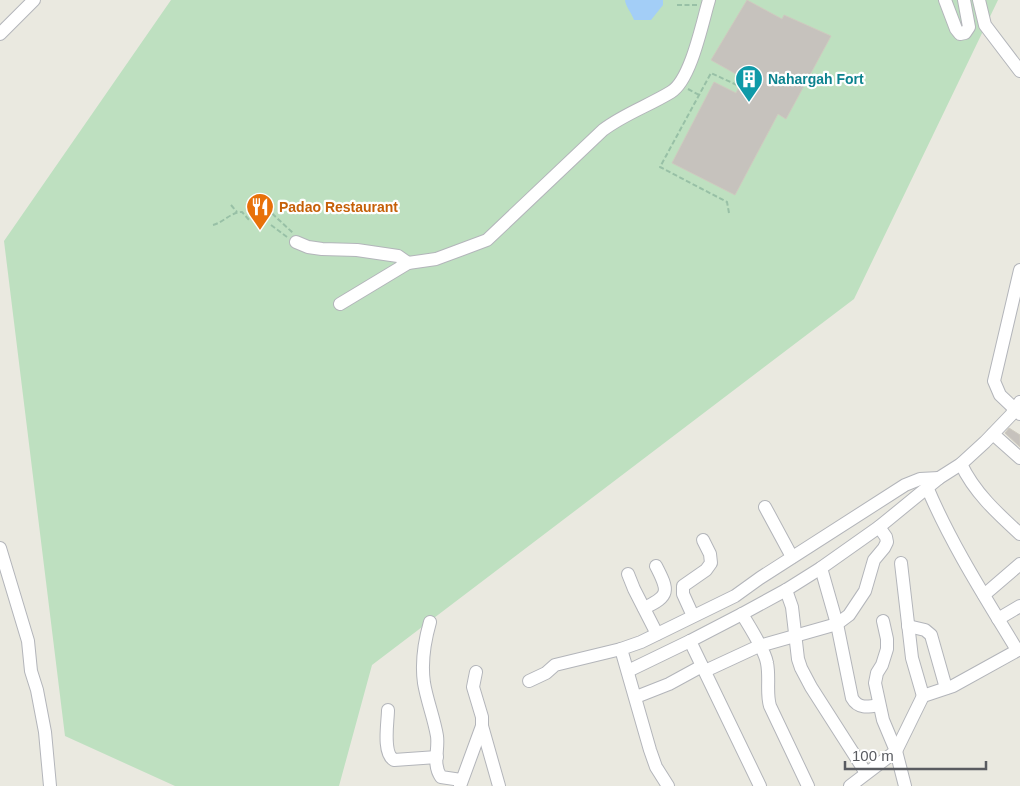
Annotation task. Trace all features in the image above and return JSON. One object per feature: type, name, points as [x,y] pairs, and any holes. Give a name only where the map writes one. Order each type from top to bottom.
[{"type":"street","points":[[0,34],[34,0]]},
{"type":"street","points":[[945,0],[960,34],[965,33],[969,27],[964,0]]},
{"type":"street","points":[[979,0],[985,25],[1020,71]]},
{"type":"street","points":[[340,304],[408,263],[436,259],[487,240],[603,130],[617,119],[673,91],[683,80],[690,65],[708,2]]},
{"type":"street","points":[[296,242],[308,248],[322,250],[357,250],[398,256],[408,263]]},
{"type":"street","points":[[628,671],[742,614],[821,568],[879,527],[939,478],[961,464],[1018,409],[996,388],[994,381],[1020,270]]},
{"type":"street","points":[[993,434],[1020,458]]},
{"type":"street","points":[[961,464],[968,478],[991,508],[1020,534]]},
{"type":"street","points":[[529,681],[546,673],[555,665],[621,649],[657,634],[735,596],[905,485],[920,479],[939,478]]},
{"type":"street","points":[[923,696],[946,688],[1019,650],[984,595],[939,514],[927,487]]},
{"type":"street","points":[[765,507],[792,557]]},
{"type":"street","points":[[636,698],[760,646],[837,624],[848,615],[859,600],[864,591],[874,560],[884,548],[886,537],[879,527]]},
{"type":"street","points":[[694,616],[683,594],[683,586],[706,570],[711,563],[710,554],[703,540]]},
{"type":"street","points":[[0,548],[28,641],[31,670],[45,732],[50,786]]},
{"type":"street","points":[[850,786],[896,750],[923,696],[912,658],[901,563]]},
{"type":"street","points":[[984,595],[1020,564]]},
{"type":"street","points":[[644,608],[660,600],[664,594],[663,580],[656,566]]},
{"type":"street","points":[[821,568],[837,624],[852,698],[856,704],[864,707],[879,705]]},
{"type":"street","points":[[628,574],[657,634]]},
{"type":"street","points":[[786,590],[792,607],[798,659],[811,687],[866,773]]},
{"type":"street","points":[[998,619],[1020,606]]},
{"type":"street","points":[[742,614],[767,660],[768,700],[808,786]]},
{"type":"street","points":[[883,621],[887,649],[875,683],[882,720],[896,750],[905,786]]},
{"type":"street","points":[[430,622],[424,644],[424,684],[437,737],[437,771],[441,777],[460,783],[482,726]]},
{"type":"street","points":[[908,626],[925,630],[931,635],[946,688]]},
{"type":"street","points":[[690,641],[760,786]]},
{"type":"street","points":[[621,649],[650,750],[656,767],[668,786]]},
{"type":"street","points":[[476,672],[473,687],[499,786]]},
{"type":"street","points":[[388,710],[386,747],[390,758],[394,760],[437,757]]},
{"type":"path","points":[[677,5],[708,2]]},
{"type":"path","points":[[729,212],[727,202],[660,167],[711,74],[739,86]]},
{"type":"path","points":[[257,197],[263,205],[293,232],[296,242]]},
{"type":"path","points":[[231,205],[237,212]]},
{"type":"path","points":[[213,225],[224,221],[237,212],[242,212],[250,222]]},
{"type":"path","points":[[271,225],[296,242]]},
{"type":"green space","points":[[171,0],[998,0],[854,299],[372,665],[339,786],[175,786],[65,736],[4,241]]},
{"type":"water","points":[[625,0],[663,0],[663,5],[651,20],[634,20]]},
{"type":"building","name":"Nahargah Fort","points":[[747,0],[782,19],[784,15],[831,36],[786,119],[778,114],[735,195],[672,163],[714,82],[736,93],[743,78],[711,60]]},
{"type":"building","points":[[1009,428],[1020,435],[1020,447],[1005,433]]},
{"type":"place","name":"Nahargah Fort","points":[[749,103]]},
{"type":"place","name":"Padao Restaurant","points":[[260,231]]}]
